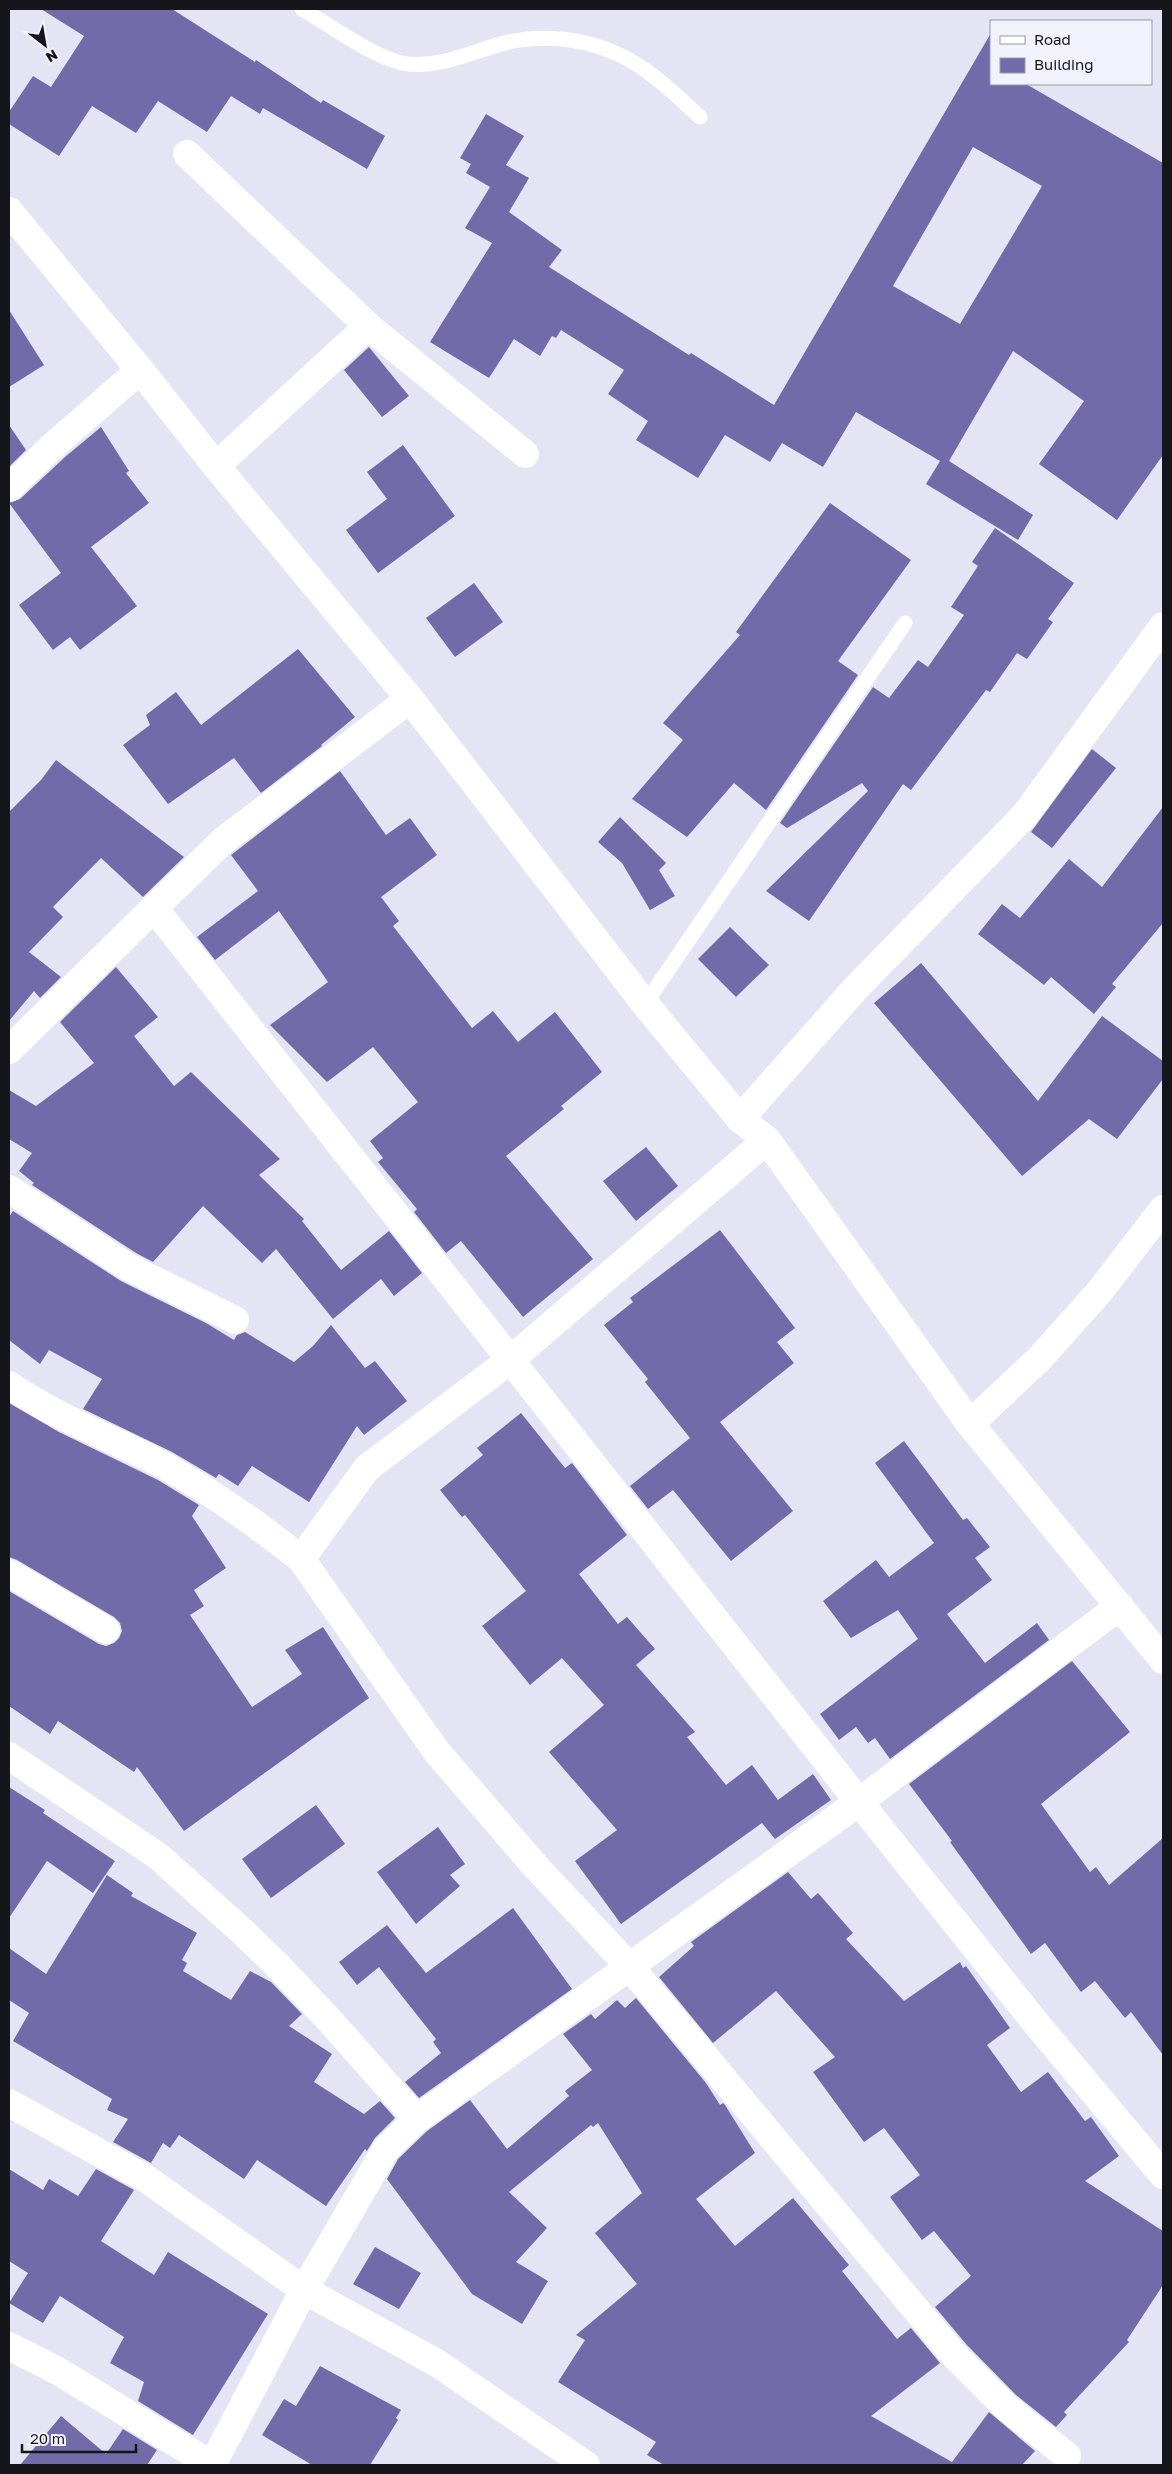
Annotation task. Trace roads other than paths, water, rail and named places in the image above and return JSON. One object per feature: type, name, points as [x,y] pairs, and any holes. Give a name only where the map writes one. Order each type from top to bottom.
[{"type":"street","points":[[187,154],[368,326],[525,454]]},
{"type":"street","points":[[9,212],[140,370],[216,466],[410,699],[645,1004],[740,1119],[767,1140],[970,1424],[1163,1660]]},
{"type":"street","points":[[216,466],[368,326]]},
{"type":"street","points":[[9,488],[54,445],[140,370]]},
{"type":"street","points":[[740,1119],[855,989],[1025,815],[1160,638]]},
{"type":"street","points":[[9,1050],[224,840],[410,699]]},
{"type":"street","points":[[154,908],[509,1361],[859,1802],[1035,2022],[1163,2175]]},
{"type":"street","points":[[301,1559],[367,1468],[509,1361],[767,1140]]},
{"type":"street","points":[[9,1189],[128,1267],[234,1320]]},
{"type":"street","points":[[970,1424],[1040,1358],[1100,1291],[1163,1209]]},
{"type":"street","points":[[9,1386],[166,1467],[245,1515],[301,1559],[437,1752],[536,1868],[630,1967],[954,2355],[1006,2406],[1067,2456]]},
{"type":"street","points":[[9,1573],[106,1630]]},
{"type":"street","points":[[9,2346],[58,2370],[212,2465],[304,2290],[386,2149],[417,2119],[859,1802],[1120,1606]]},
{"type":"street","points":[[9,1756],[173,1868],[279,1968],[330,2021],[417,2119]]},
{"type":"street","points":[[9,2103],[145,2178],[304,2290],[437,2363],[586,2465]]},
{"type":"lane","points":[[302,9],[380,56],[402,63],[420,65],[460,56],[516,39],[558,39],[595,44],[636,64],[700,116]]},
{"type":"lane","points":[[645,1004],[906,623]]}]
